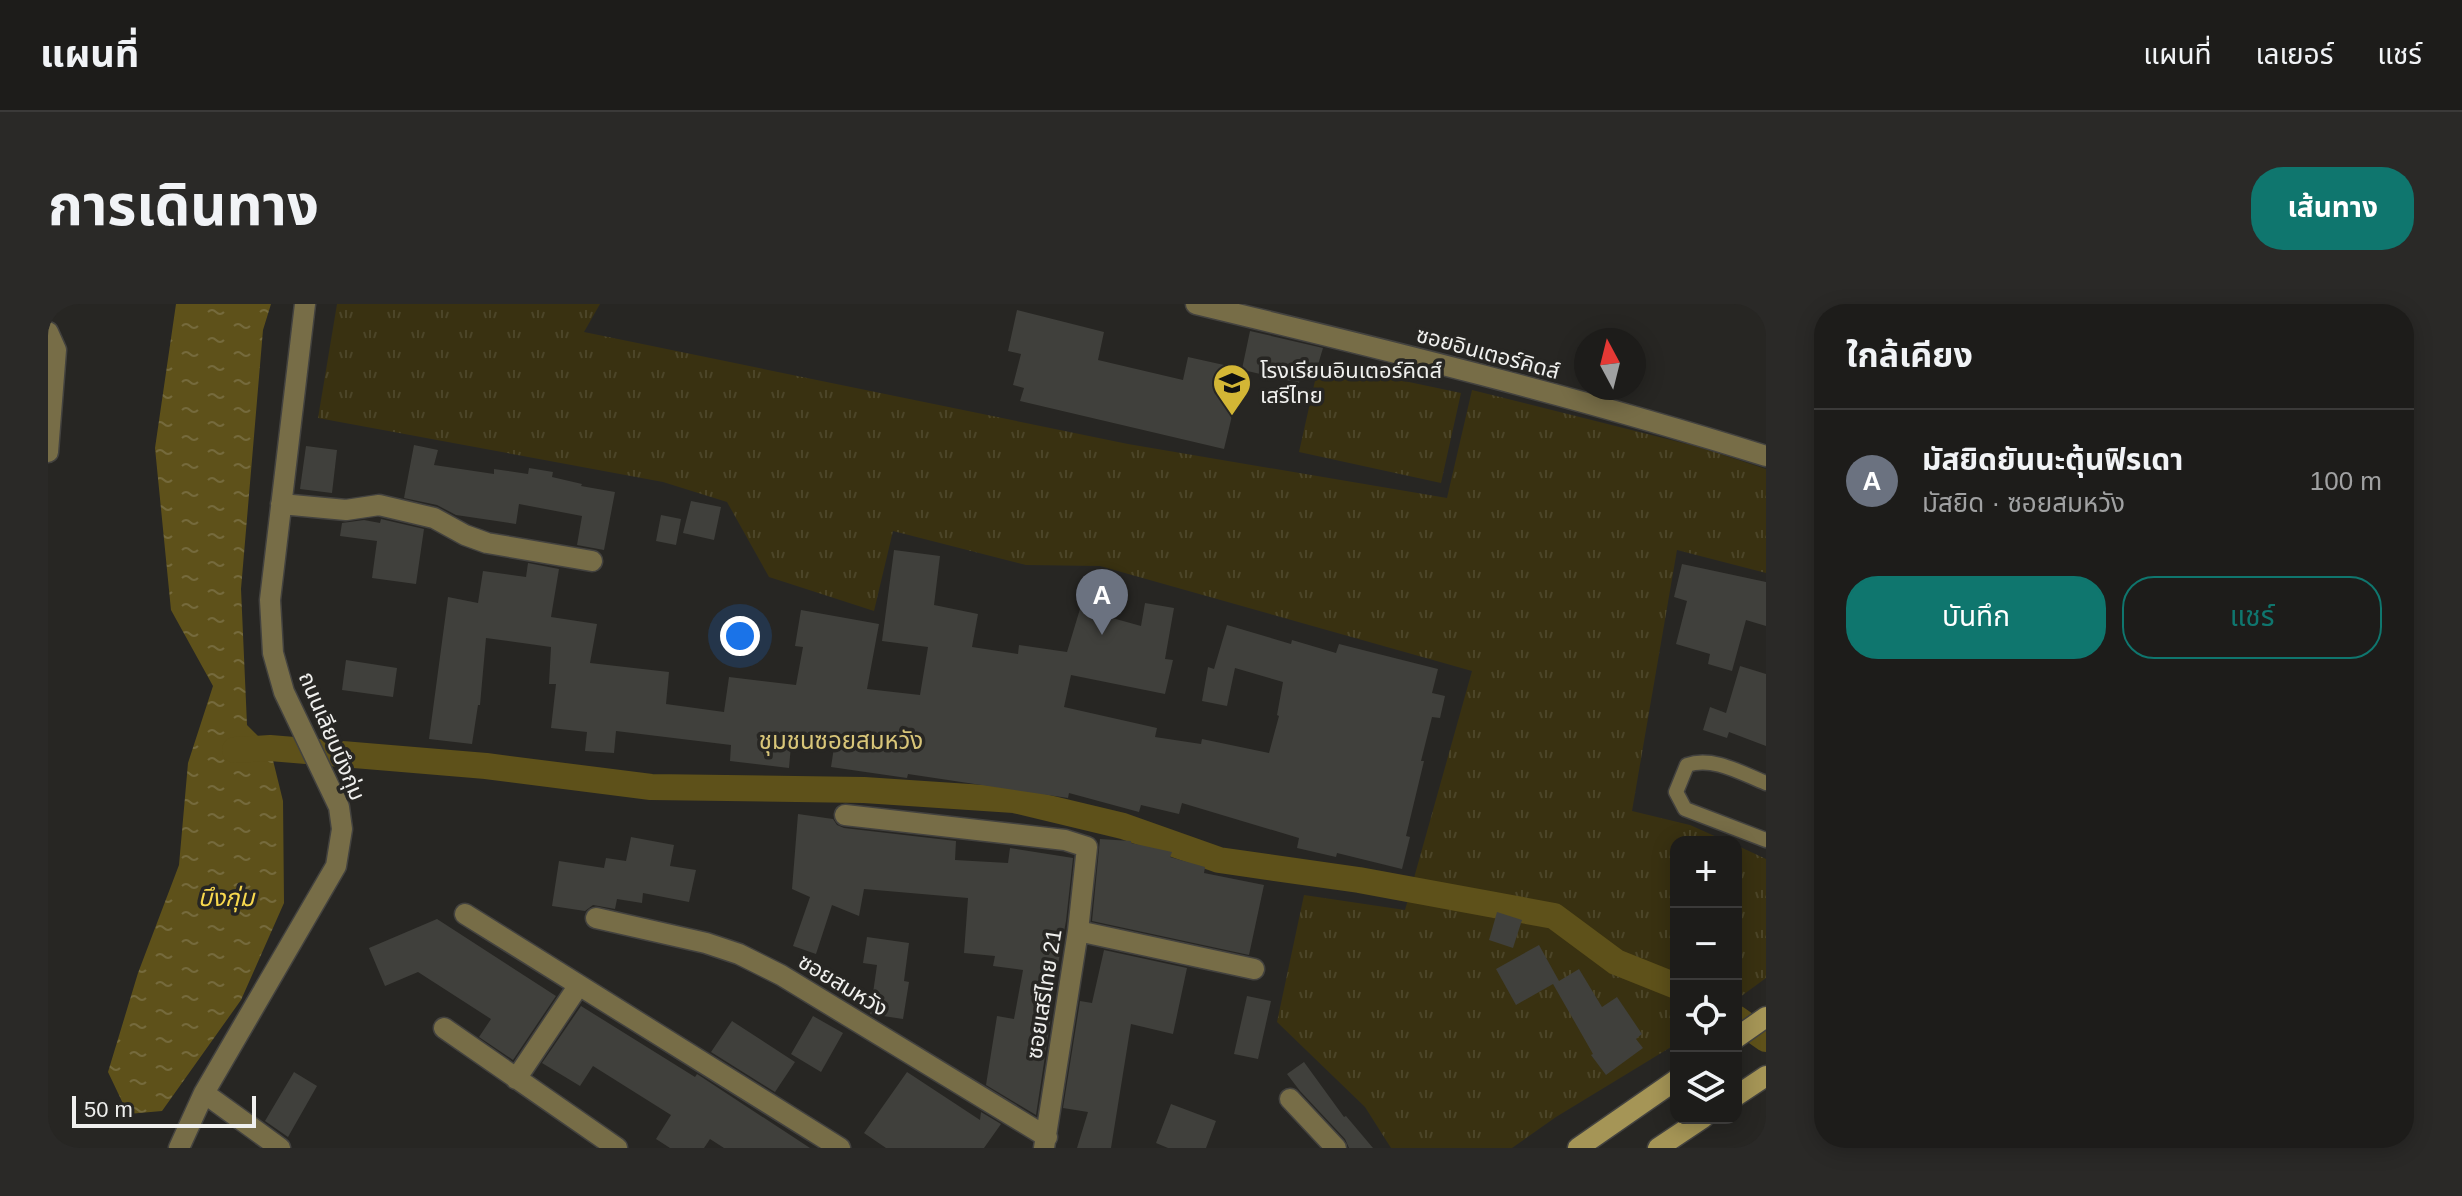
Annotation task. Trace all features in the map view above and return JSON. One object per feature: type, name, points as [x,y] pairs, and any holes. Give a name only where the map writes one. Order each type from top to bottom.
[{"type":"main road","points":[[1742,1034],[1766,1017]]},
{"type":"main road","points":[[1742,1092],[1766,1076]]},
{"type":"main road","points":[[1578,1148],[1670,1084]]},
{"type":"main road","points":[[1658,1148],[1694,1124]]},
{"type":"street","name":"ถนนเลียบบึงกุ่ม","points":[[179,1148],[204,1093],[336,866],[342,829],[339,807],[298,725],[284,692],[273,653],[270,600],[305,304]]},
{"type":"street","name":"ซอยอินเตอร์คิดส์","points":[[1196,304],[1667,425],[1766,456]]},
{"type":"street","points":[[48,332],[56,350],[48,452]]},
{"type":"street","points":[[281,504],[346,510],[379,505],[434,518],[487,543],[592,561]]},
{"type":"street","name":"ซอยเสรีไทย 21","points":[[845,815],[1065,840],[1087,847],[1078,931],[1046,1142]]},
{"type":"street","points":[[465,914],[840,1148]]},
{"type":"street","name":"ซอยสมหวัง","points":[[596,918],[706,943],[739,954],[781,975],[1046,1142]]},
{"type":"street","points":[[1078,931],[1254,969]]},
{"type":"street","points":[[516,1079],[579,985]]},
{"type":"street","points":[[444,1028],[617,1148]]},
{"type":"street","points":[[204,1093],[280,1148]]},
{"type":"street","points":[[1290,1099],[1336,1148]]},
{"type":"lane","points":[[1766,783],[1714,763],[1699,761],[1687,765],[1676,792],[1685,809],[1766,840]]},
{"type":"green space","points":[[337,304],[600,304],[584,332],[1128,444],[1447,498],[1472,390],[1699,447],[1766,469],[1766,573],[1677,550],[1632,811],[1690,825],[1715,836],[1670,836],[1670,1048],[1556,1117],[1512,1148],[1391,1148],[1365,1107],[1277,1022],[1304,895],[1405,910],[1472,671],[1100,566],[1026,565],[893,531],[874,611],[769,577],[727,502],[663,482],[318,418]]},
{"type":"green space","points":[[1319,363],[1461,393],[1441,483],[1299,452]]},
{"type":"green space","points":[[1742,848],[1766,859],[1766,978],[1742,996]]},
{"type":"water","name":"บึงกุ่ม","points":[[176,304],[271,304],[263,330],[241,589],[247,725],[270,748],[283,801],[284,903],[241,1000],[162,1111],[128,1114],[108,1072],[138,973],[179,865],[188,763],[213,686],[171,610],[155,448]]},
{"type":"building","points":[[1017,310],[1104,332],[1098,360],[1183,380],[1188,357],[1242,369],[1250,331],[1323,348],[1317,368],[1303,365],[1299,383],[1243,370],[1224,449],[1020,401],[1024,388],[1013,385],[1021,354],[1008,351]]},
{"type":"building","points":[[414,445],[438,450],[434,465],[494,474],[494,469],[528,474],[529,468],[553,472],[552,477],[581,486],[615,492],[604,550],[577,545],[582,516],[519,504],[516,524],[456,515],[437,505],[404,498]]},
{"type":"building","points":[[306,446],[337,450],[332,493],[300,489]]},
{"type":"building","points":[[691,501],[721,507],[714,540],[683,533]]},
{"type":"building","points":[[661,515],[681,519],[676,545],[656,541]]},
{"type":"building","points":[[381,519],[424,529],[416,584],[372,578],[377,541],[340,536],[342,523],[364,520],[380,523]]},
{"type":"building","points":[[894,550],[940,556],[934,605],[978,614],[972,647],[1018,654],[1019,645],[1067,652],[1080,609],[1141,626],[1145,603],[1174,608],[1165,659],[1173,660],[1165,694],[1071,675],[1064,707],[1157,728],[1155,737],[1201,744],[1202,739],[1269,753],[1279,716],[1283,682],[1235,668],[1227,706],[1202,701],[1208,667],[1214,669],[1227,625],[1291,644],[1292,640],[1336,653],[1339,644],[1438,669],[1432,693],[1445,696],[1440,718],[1432,717],[1421,761],[1424,761],[1406,836],[1410,837],[1402,869],[1337,853],[1336,857],[1297,848],[1299,838],[1182,803],[1179,814],[1141,805],[1139,812],[1069,793],[1068,798],[908,774],[907,778],[831,767],[835,741],[792,734],[789,768],[730,761],[731,745],[616,731],[614,753],[585,751],[587,732],[551,728],[556,684],[549,684],[551,647],[486,638],[480,705],[472,744],[429,739],[448,597],[478,603],[483,571],[526,577],[528,563],[559,569],[551,617],[597,624],[590,663],[669,672],[666,704],[724,712],[729,677],[796,685],[803,647],[795,646],[801,610],[879,624],[867,689],[920,695],[928,647],[882,641]]},
{"type":"building","points":[[1682,564],[1766,582],[1766,626],[1746,620],[1732,671],[1708,664],[1710,654],[1676,644],[1687,601],[1674,597]]},
{"type":"building","points":[[346,660],[397,668],[393,697],[342,690]]},
{"type":"building","points":[[1740,666],[1766,674],[1766,746],[1729,732],[1727,738],[1703,730],[1710,707],[1726,713]]},
{"type":"building","points":[[798,814],[833,819],[844,828],[956,841],[955,860],[1008,863],[1010,848],[1073,858],[1036,1115],[986,1085],[997,1016],[1014,1019],[1023,970],[993,966],[995,956],[964,953],[968,898],[864,889],[859,916],[832,905],[816,954],[793,946],[810,897],[792,889]]},
{"type":"building","points":[[631,837],[674,845],[670,866],[696,870],[689,902],[643,893],[642,903],[617,899],[615,909],[593,905],[585,911],[552,906],[559,861],[604,868],[606,858],[626,861]]},
{"type":"building","points":[[1100,839],[1131,841],[1172,852],[1170,857],[1205,867],[1204,873],[1264,885],[1249,955],[1092,921]]},
{"type":"building","points":[[1497,912],[1522,920],[1513,948],[1489,940]]},
{"type":"building","points":[[437,919],[556,996],[513,1060],[479,1037],[491,1019],[418,972],[385,986],[369,948]]},
{"type":"building","points":[[867,937],[909,943],[904,981],[909,982],[903,1019],[870,1014],[877,965],[863,963]]},
{"type":"building","points":[[1539,945],[1559,981],[1579,969],[1602,1007],[1617,997],[1642,1034],[1636,1039],[1643,1048],[1606,1075],[1591,1055],[1553,984],[1516,1005],[1496,969]]},
{"type":"building","points":[[1104,950],[1187,968],[1173,1034],[1131,1024],[1111,1148],[1077,1148],[1088,1112],[1063,1108],[1080,1001],[1092,1003]]},
{"type":"building","points":[[1247,996],[1271,1001],[1258,1059],[1234,1054]]},
{"type":"building","points":[[581,1006],[695,1077],[697,1074],[810,1148],[724,1148],[710,1139],[704,1148],[670,1148],[656,1139],[671,1115],[593,1066],[580,1086],[542,1063]]},
{"type":"building","points":[[813,1016],[843,1033],[821,1072],[791,1054]]},
{"type":"building","points":[[732,1021],[795,1062],[775,1092],[711,1052]]},
{"type":"building","points":[[1304,1062],[1344,1117],[1373,1148],[1349,1148],[1345,1139],[1300,1091],[1287,1074]]},
{"type":"building","points":[[294,1072],[317,1086],[288,1137],[265,1121]]},
{"type":"building","points":[[907,1072],[980,1120],[981,1112],[1001,1124],[984,1148],[886,1148],[864,1133]]},
{"type":"building","points":[[1171,1104],[1216,1121],[1206,1148],[1168,1148],[1156,1143]]},
{"type":"waterway","points":[[235,750],[270,748],[486,766],[651,787],[864,790],[1014,800],[1123,826],[1219,860],[1359,880],[1554,916],[1616,962],[1670,984]]},
{"type":"waterway","points":[[1742,1022],[1766,1039]]},
{"type":"place","name":"โรงเรียนอินเตอร์คิดส์ เสรีไทย","points":[[1232,417]]},
{"type":"place","name":"มัสยิดยันนะตุ้นฟิรเดา","points":[[1102,635]]},
{"type":"district","name":"ชุมชนซอยสมหวัง","points":[[841,740]]}]
